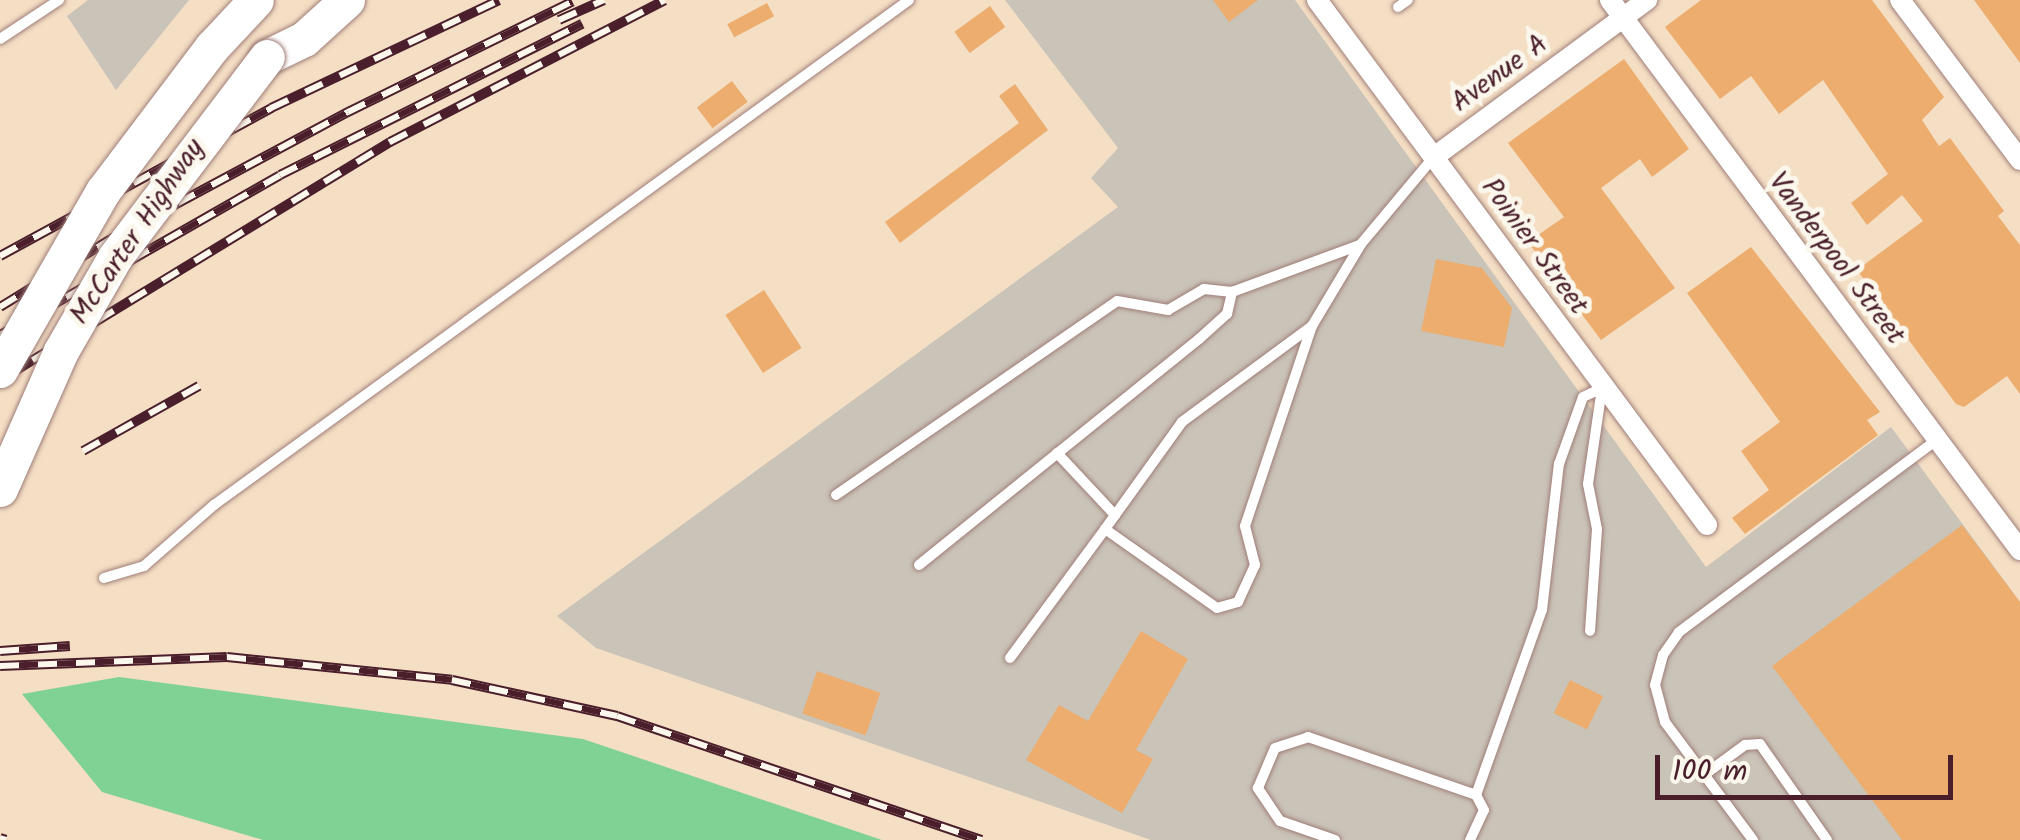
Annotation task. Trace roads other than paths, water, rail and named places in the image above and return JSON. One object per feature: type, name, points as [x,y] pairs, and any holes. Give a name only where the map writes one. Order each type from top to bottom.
[{"type":"highway","name":"McCarter Highway","points":[[0,370],[102,191],[201,60],[256,0]]},
{"type":"highway","name":"McCarter Highway","points":[[0,488],[60,352],[114,258],[315,0]]},
{"type":"highway","points":[[267,57],[304,39],[347,0]]},
{"type":"street","name":"Poinier Street","points":[[1318,0],[1707,526]]},
{"type":"street","name":"Vanderpool Street","points":[[1610,0],[2020,550]]},
{"type":"street","name":"Avenue A","points":[[1434,157],[1647,0]]},
{"type":"street","points":[[1900,0],[2020,160]]},
{"type":"lane","points":[[0,39],[59,0]]},
{"type":"lane","points":[[104,578],[144,566],[214,505],[905,1]]},
{"type":"lane","points":[[1105,529],[1217,608],[1238,602],[1255,564],[1245,526],[1312,326],[1361,244],[1434,157]]},
{"type":"lane","points":[[836,495],[1117,301],[1168,310],[1204,288],[1232,292],[1361,244]]},
{"type":"lane","points":[[919,565],[1227,314],[1232,292]]},
{"type":"lane","points":[[1010,658],[1182,422],[1312,326]]},
{"type":"lane","points":[[1590,631],[1597,529],[1588,484],[1602,388]]},
{"type":"lane","points":[[1476,795],[1542,610],[1560,464],[1583,396],[1602,388]]},
{"type":"lane","points":[[1753,840],[1665,722],[1655,686],[1669,642],[1937,440]]},
{"type":"lane","points":[[1056,453],[1115,515]]},
{"type":"lane","points":[[1335,840],[1280,821],[1258,788],[1276,748],[1308,737],[1476,795],[1484,810],[1470,840]]},
{"type":"lane","points":[[1704,775],[1745,745],[1760,744],[1828,840]]},
{"type":"railway","points":[[0,256],[271,108],[499,0]]},
{"type":"railway","points":[[559,20],[604,0]]},
{"type":"railway","points":[[0,380],[390,142],[665,0]]},
{"type":"railway","points":[[0,307],[111,239],[348,112],[572,2]]},
{"type":"railway","points":[[0,335],[280,175],[582,24]]},
{"type":"railway","points":[[83,451],[199,386]]},
{"type":"railway","points":[[0,651],[70,646]]},
{"type":"railway","points":[[0,666],[227,657],[452,680],[617,716],[982,840]]},
{"type":"railway","points":[[0,838],[6,840]]}]
